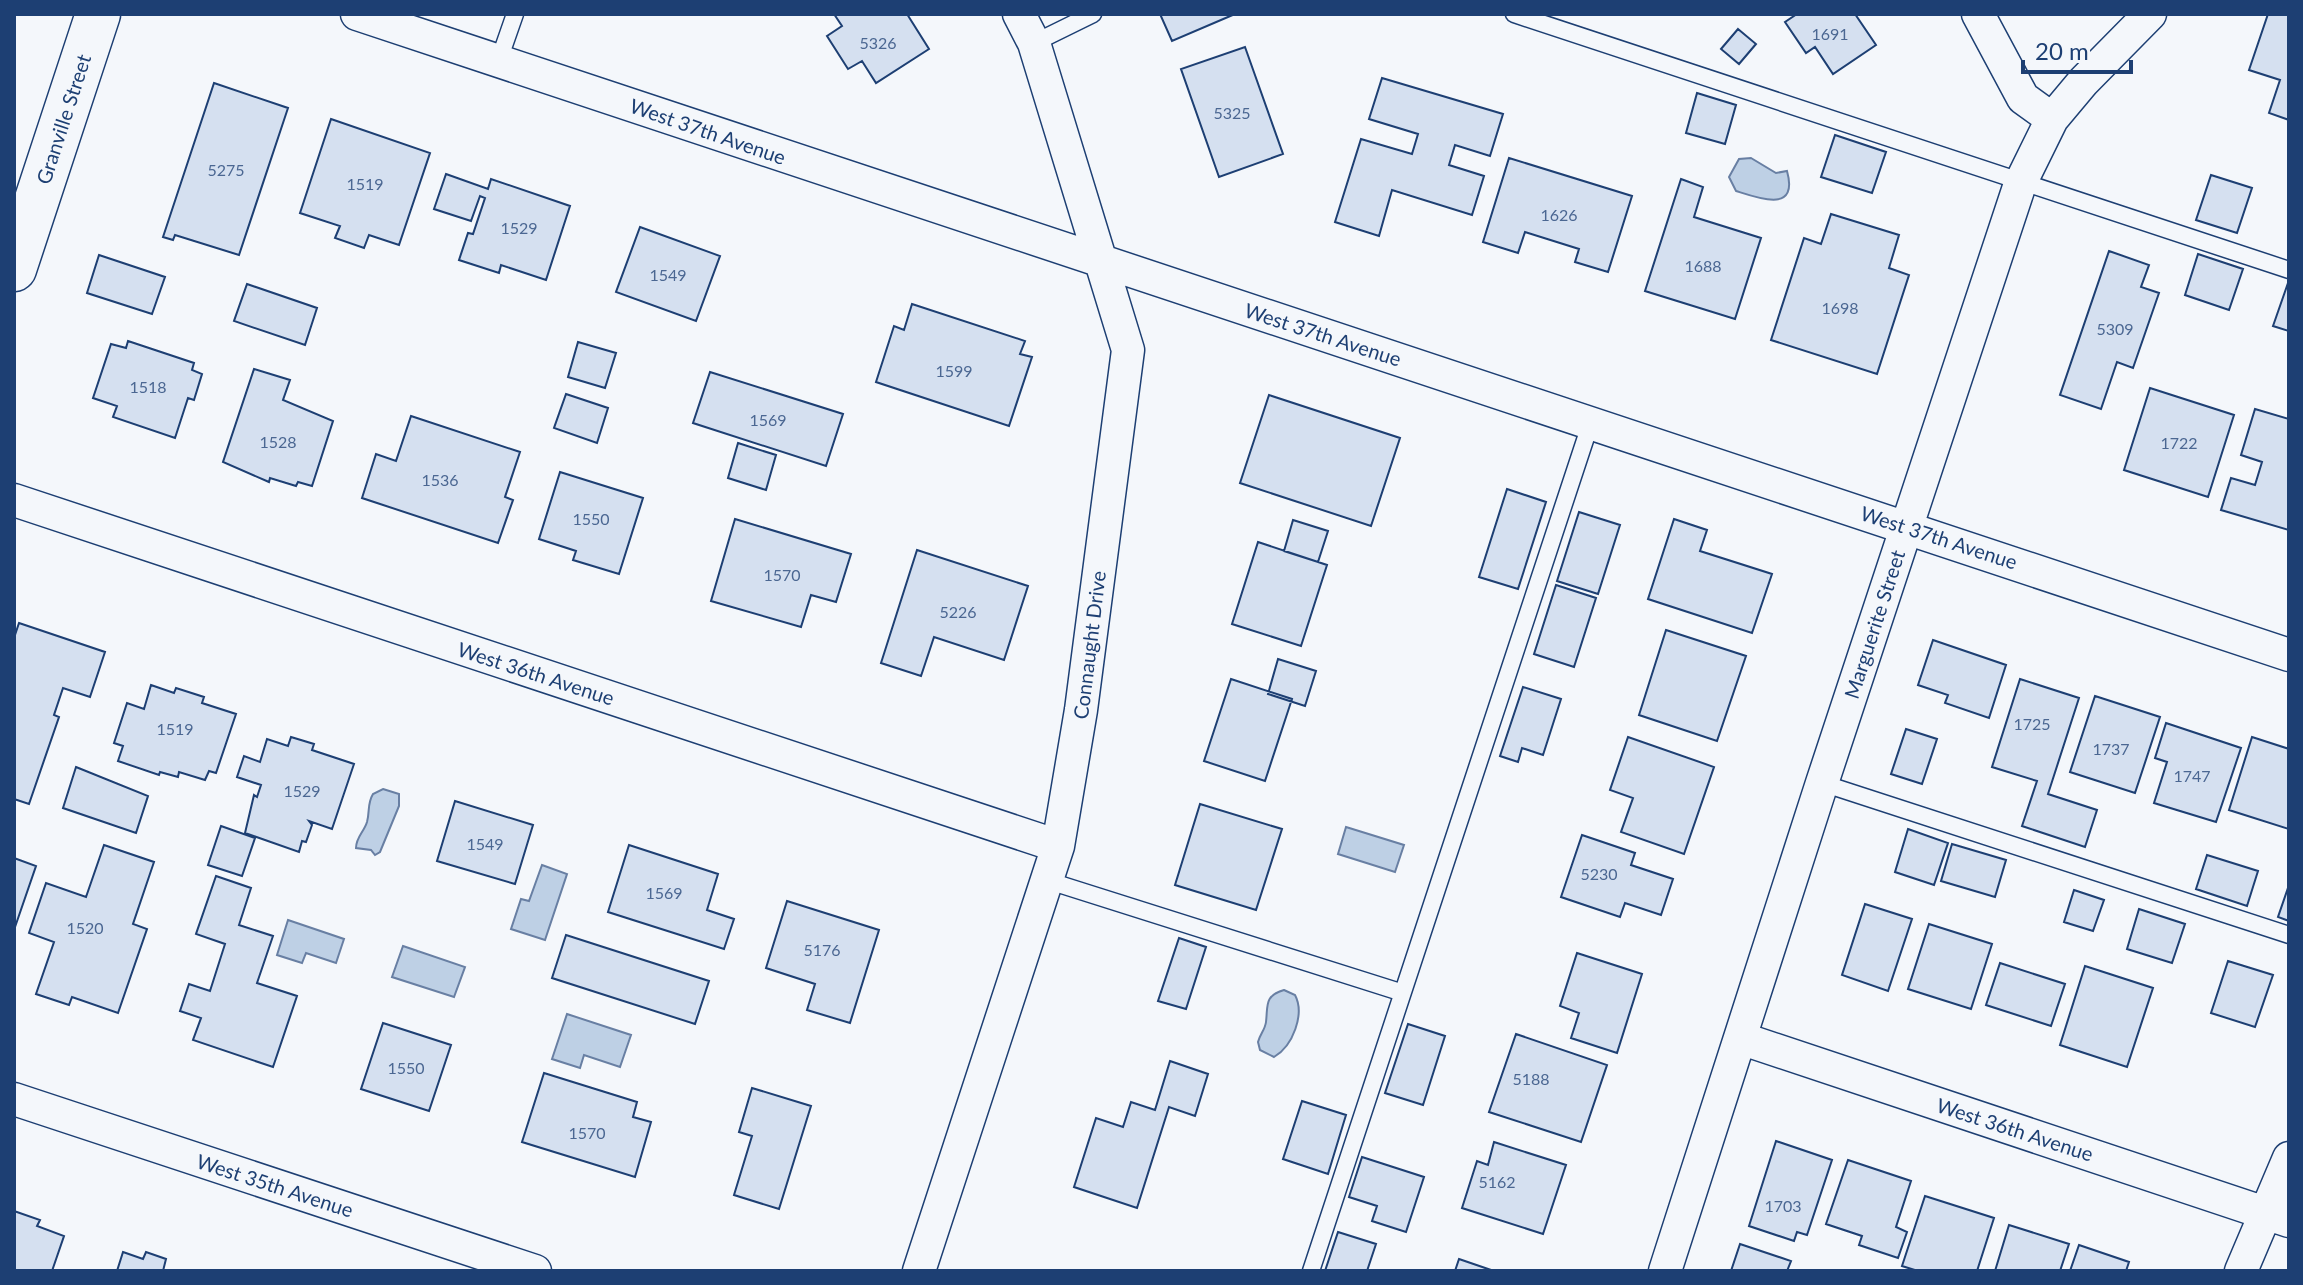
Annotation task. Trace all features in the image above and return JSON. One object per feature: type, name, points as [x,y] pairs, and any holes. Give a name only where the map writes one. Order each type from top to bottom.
[{"type":"highway","name":"Granville Street","points":[[14,269],[98,14]]},
{"type":"street","name":"West 37th Avenue","points":[[357,14],[2289,655]]},
{"type":"street","name":"Connaught Drive","points":[[919,1271],[1058,846],[1081,710],[1128,350],[1034,43],[1019,14]]},
{"type":"street","points":[[1978,14],[2023,98],[2052,119]]},
{"type":"street","name":"Marguerite Street","points":[[1665,1271],[2020,184],[2052,119],[2150,14]]},
{"type":"street","name":"West 36th Avenue","points":[[14,500],[1058,846]]},
{"type":"street","name":"West 36th Avenue","points":[[1740,1038],[2277,1216]]},
{"type":"street","name":"West 35th Avenue","points":[[14,1099],[535,1271]]},
{"type":"street","points":[[2241,1271],[2277,1216],[2289,1158]]},
{"type":"lane","points":[[499,60],[515,14]]},
{"type":"lane","points":[[1034,43],[1093,14]]},
{"type":"lane","points":[[1514,14],[2020,184],[2289,270]]},
{"type":"lane","points":[[1311,1271],[1400,992],[1591,422]]},
{"type":"lane","points":[[1822,783],[2289,935]]},
{"type":"lane","points":[[1046,880],[1400,992]]},
{"type":"water","points":[[1751,158],[1776,173],[1787,171],[1789,184],[1782,198],[1765,199],[1736,191],[1729,177],[1739,159]]},
{"type":"water","points":[[383,789],[399,794],[399,806],[380,852],[375,855],[371,850],[356,848],[356,844],[367,822],[371,798]]},
{"type":"water","points":[[1346,827],[1404,845],[1395,872],[1338,854]]},
{"type":"water","points":[[542,865],[567,874],[545,940],[511,929],[521,899],[529,901]]},
{"type":"water","points":[[288,920],[344,939],[336,963],[306,953],[302,963],[277,955]]},
{"type":"water","points":[[403,946],[465,967],[454,997],[392,977]]},
{"type":"water","points":[[1284,990],[1295,995],[1298,1020],[1292,1038],[1274,1057],[1260,1050],[1258,1042],[1270,998]]},
{"type":"water","points":[[567,1014],[631,1035],[620,1067],[584,1055],[580,1068],[552,1059]]},
{"type":"building","points":[[834,14],[907,14],[929,49],[876,83],[862,61],[848,69],[827,36],[842,26]]},
{"type":"building","points":[[1160,14],[1235,14],[1172,41]]},
{"type":"building","points":[[1797,14],[1855,14],[1876,45],[1833,74],[1815,47],[1806,53],[1785,22]]},
{"type":"building","points":[[2268,14],[2289,14],[2289,120],[2269,113],[2280,80],[2249,70]]},
{"type":"building","points":[[1738,29],[1756,44],[1739,64],[1721,49]]},
{"type":"building","points":[[1245,47],[1283,154],[1219,177],[1181,69]]},
{"type":"building","points":[[1382,78],[1503,114],[1490,156],[1455,145],[1449,165],[1484,176],[1472,215],[1392,190],[1379,236],[1335,222],[1361,139],[1412,154],[1418,134],[1369,119]]},
{"type":"building","points":[[214,83],[288,108],[239,255],[175,235],[173,240],[163,237]]},
{"type":"building","points":[[1697,93],[1736,105],[1725,144],[1686,133]]},
{"type":"building","points":[[331,119],[430,153],[399,245],[369,235],[364,248],[335,238],[340,226],[300,213]]},
{"type":"building","points":[[1835,135],[1886,152],[1872,193],[1821,177]]},
{"type":"building","points":[[1509,158],[1632,196],[1608,272],[1575,262],[1579,249],[1525,232],[1518,253],[1483,242]]},
{"type":"building","points":[[446,174],[488,189],[491,179],[570,206],[546,280],[501,265],[499,273],[459,260],[468,233],[473,234],[485,198],[480,196],[471,221],[434,209]]},
{"type":"building","points":[[2211,175],[2252,188],[2237,233],[2196,220]]},
{"type":"building","points":[[1681,179],[1703,187],[1694,217],[1761,238],[1735,319],[1645,291]]},
{"type":"building","points":[[1831,214],[1899,235],[1889,268],[1909,275],[1877,374],[1771,340],[1804,238],[1821,244]]},
{"type":"building","points":[[640,227],[720,256],[696,321],[616,292]]},
{"type":"building","points":[[2109,251],[2149,265],[2141,287],[2159,293],[2133,368],[2117,362],[2101,409],[2060,395]]},
{"type":"building","points":[[2198,254],[2243,269],[2229,310],[2185,295]]},
{"type":"building","points":[[99,255],[165,277],[152,314],[87,293]]},
{"type":"building","points":[[2289,283],[2289,331],[2273,326]]},
{"type":"building","points":[[247,284],[317,308],[305,345],[234,321]]},
{"type":"building","points":[[912,304],[1025,341],[1020,354],[1032,357],[1009,426],[876,382],[894,326],[904,330]]},
{"type":"building","points":[[128,341],[194,363],[192,370],[202,374],[194,400],[188,398],[175,438],[113,417],[117,406],[93,398],[111,344],[126,348]]},
{"type":"building","points":[[578,342],[616,353],[605,388],[568,377]]},
{"type":"building","points":[[254,369],[290,380],[283,400],[333,421],[312,486],[298,482],[296,486],[270,478],[269,482],[223,462]]},
{"type":"building","points":[[710,372],[843,414],[826,466],[693,423]]},
{"type":"building","points":[[2150,388],[2234,415],[2208,497],[2124,470]]},
{"type":"building","points":[[566,394],[608,408],[597,443],[554,428]]},
{"type":"building","points":[[1269,395],[1400,438],[1371,526],[1240,483]]},
{"type":"building","points":[[2255,409],[2289,419],[2289,530],[2221,510],[2231,478],[2255,485],[2262,462],[2241,455]]},
{"type":"building","points":[[411,416],[520,452],[505,497],[513,500],[498,543],[362,498],[376,454],[396,461]]},
{"type":"building","points":[[738,443],[776,455],[766,490],[728,478]]},
{"type":"building","points":[[560,472],[643,498],[619,574],[573,560],[576,551],[539,539]]},
{"type":"building","points":[[1507,489],[1546,502],[1518,589],[1479,577]]},
{"type":"building","points":[[1579,512],[1620,525],[1598,594],[1557,581]]},
{"type":"building","points":[[735,519],[851,554],[836,602],[811,595],[801,627],[711,601]]},
{"type":"building","points":[[1674,519],[1707,530],[1700,551],[1772,574],[1752,633],[1648,599]]},
{"type":"building","points":[[1293,520],[1328,531],[1318,562],[1284,551]]},
{"type":"building","points":[[1258,542],[1327,565],[1301,646],[1232,624]]},
{"type":"building","points":[[917,550],[1028,586],[1004,660],[934,637],[921,676],[881,663]]},
{"type":"building","points":[[1556,585],[1596,598],[1574,667],[1534,654]]},
{"type":"building","points":[[19,623],[105,652],[90,697],[63,688],[54,715],[59,717],[29,804],[14,799],[14,638]]},
{"type":"building","points":[[1666,630],[1746,656],[1717,741],[1639,715]]},
{"type":"building","points":[[1933,640],[2006,665],[1989,718],[1945,703],[1948,695],[1918,685]]},
{"type":"building","points":[[1278,659],[1316,671],[1305,706],[1268,694]]},
{"type":"building","points":[[1231,679],[1292,699],[1265,781],[1204,761]]},
{"type":"building","points":[[2020,679],[2079,698],[2048,794],[2097,810],[2085,847],[2022,826],[2037,781],[1992,767]]},
{"type":"building","points":[[151,685],[174,693],[176,688],[204,697],[202,703],[236,714],[216,773],[209,771],[205,780],[179,772],[178,777],[160,772],[159,775],[118,761],[123,746],[114,743],[127,703],[144,709]]},
{"type":"building","points":[[1523,687],[1561,699],[1543,755],[1522,748],[1518,762],[1500,756]]},
{"type":"building","points":[[2095,696],[2160,717],[2135,793],[2070,772]]},
{"type":"building","points":[[2166,723],[2241,748],[2216,822],[2154,803],[2167,762],[2155,758]]},
{"type":"building","points":[[1906,729],[1937,739],[1922,784],[1891,774]]},
{"type":"building","points":[[291,737],[314,744],[312,750],[354,764],[332,829],[309,821],[312,825],[299,852],[245,833],[254,795],[257,797],[261,785],[237,777],[244,756],[260,762],[267,739],[288,746]]},
{"type":"building","points":[[1628,737],[1714,767],[1684,854],[1621,832],[1633,798],[1610,790]]},
{"type":"building","points":[[2252,737],[2289,749],[2289,829],[2229,810]]},
{"type":"building","points":[[76,767],[148,796],[136,833],[63,808]]},
{"type":"building","points":[[455,801],[533,825],[515,884],[437,861]]},
{"type":"building","points":[[1200,804],[1282,829],[1256,910],[1175,885]]},
{"type":"building","points":[[221,826],[255,838],[242,876],[208,865]]},
{"type":"building","points":[[1908,829],[1948,843],[1934,885],[1895,872]]},
{"type":"building","points":[[1582,835],[1635,853],[1631,865],[1673,879],[1661,915],[1625,903],[1620,917],[1561,897]]},
{"type":"building","points":[[1952,844],[2006,860],[1995,897],[1941,881]]},
{"type":"building","points":[[104,845],[154,862],[133,924],[147,929],[118,1013],[72,997],[69,1005],[36,994],[54,942],[29,933],[46,883],[86,897]]},
{"type":"building","points":[[629,845],[718,874],[707,910],[734,919],[724,949],[608,912]]},
{"type":"building","points":[[2207,855],[2258,871],[2247,906],[2196,889]]},
{"type":"building","points":[[14,858],[36,866],[14,930]]},
{"type":"building","points":[[216,876],[251,888],[239,925],[273,936],[257,983],[297,996],[273,1067],[193,1040],[201,1018],[180,1011],[189,984],[210,991],[225,944],[196,934]]},
{"type":"building","points":[[2289,885],[2289,921],[2278,917]]},
{"type":"building","points":[[2074,890],[2104,900],[2093,931],[2064,922]]},
{"type":"building","points":[[787,901],[879,930],[850,1023],[807,1010],[815,984],[766,968]]},
{"type":"building","points":[[1865,904],[1912,919],[1888,991],[1842,975]]},
{"type":"building","points":[[2139,909],[2185,924],[2172,963],[2127,949]]},
{"type":"building","points":[[1929,924],[1992,944],[1971,1009],[1908,989]]},
{"type":"building","points":[[566,935],[709,981],[695,1024],[552,978]]},
{"type":"building","points":[[1179,938],[1206,947],[1186,1009],[1158,1001]]},
{"type":"building","points":[[1577,953],[1642,974],[1617,1053],[1571,1038],[1579,1013],[1560,1006]]},
{"type":"building","points":[[2228,961],[2273,975],[2255,1027],[2211,1013]]},
{"type":"building","points":[[2000,963],[2065,984],[2051,1026],[1986,1005]]},
{"type":"building","points":[[2085,966],[2153,988],[2127,1067],[2060,1045]]},
{"type":"building","points":[[383,1023],[451,1045],[429,1111],[361,1089]]},
{"type":"building","points":[[1408,1024],[1445,1036],[1423,1105],[1385,1093]]},
{"type":"building","points":[[1516,1034],[1607,1065],[1581,1142],[1489,1112]]},
{"type":"building","points":[[1170,1061],[1208,1074],[1195,1116],[1169,1107],[1137,1208],[1074,1187],[1096,1118],[1123,1127],[1131,1102],[1155,1110]]},
{"type":"building","points":[[544,1073],[637,1102],[633,1117],[651,1122],[635,1177],[522,1142]]},
{"type":"building","points":[[752,1088],[811,1106],[779,1209],[734,1195],[752,1136],[739,1132]]},
{"type":"building","points":[[1302,1101],[1346,1115],[1328,1174],[1283,1159]]},
{"type":"building","points":[[1776,1141],[1832,1160],[1807,1235],[1797,1232],[1794,1241],[1749,1226]]},
{"type":"building","points":[[1494,1142],[1566,1165],[1543,1234],[1462,1208],[1477,1161],[1488,1165]]},
{"type":"building","points":[[1362,1157],[1424,1177],[1406,1232],[1372,1221],[1377,1206],[1349,1197]]},
{"type":"building","points":[[1848,1160],[1911,1181],[1896,1227],[1907,1232],[1898,1258],[1859,1245],[1862,1236],[1826,1224]]},
{"type":"building","points":[[1925,1196],[1994,1218],[1977,1271],[1918,1271],[1902,1266]]},
{"type":"building","points":[[14,1211],[40,1220],[37,1226],[64,1236],[52,1271],[14,1271]]},
{"type":"building","points":[[2009,1225],[2069,1244],[2060,1271],[1995,1271]]},
{"type":"building","points":[[1338,1232],[1376,1244],[1367,1271],[1325,1271]]},
{"type":"building","points":[[1740,1244],[1791,1261],[1787,1271],[1731,1271]]},
{"type":"building","points":[[2079,1245],[2129,1262],[2126,1271],[2070,1271]]},
{"type":"building","points":[[123,1252],[143,1259],[146,1252],[166,1259],[163,1271],[117,1271]]},
{"type":"building","points":[[1459,1259],[1494,1271],[1455,1271]]}]
